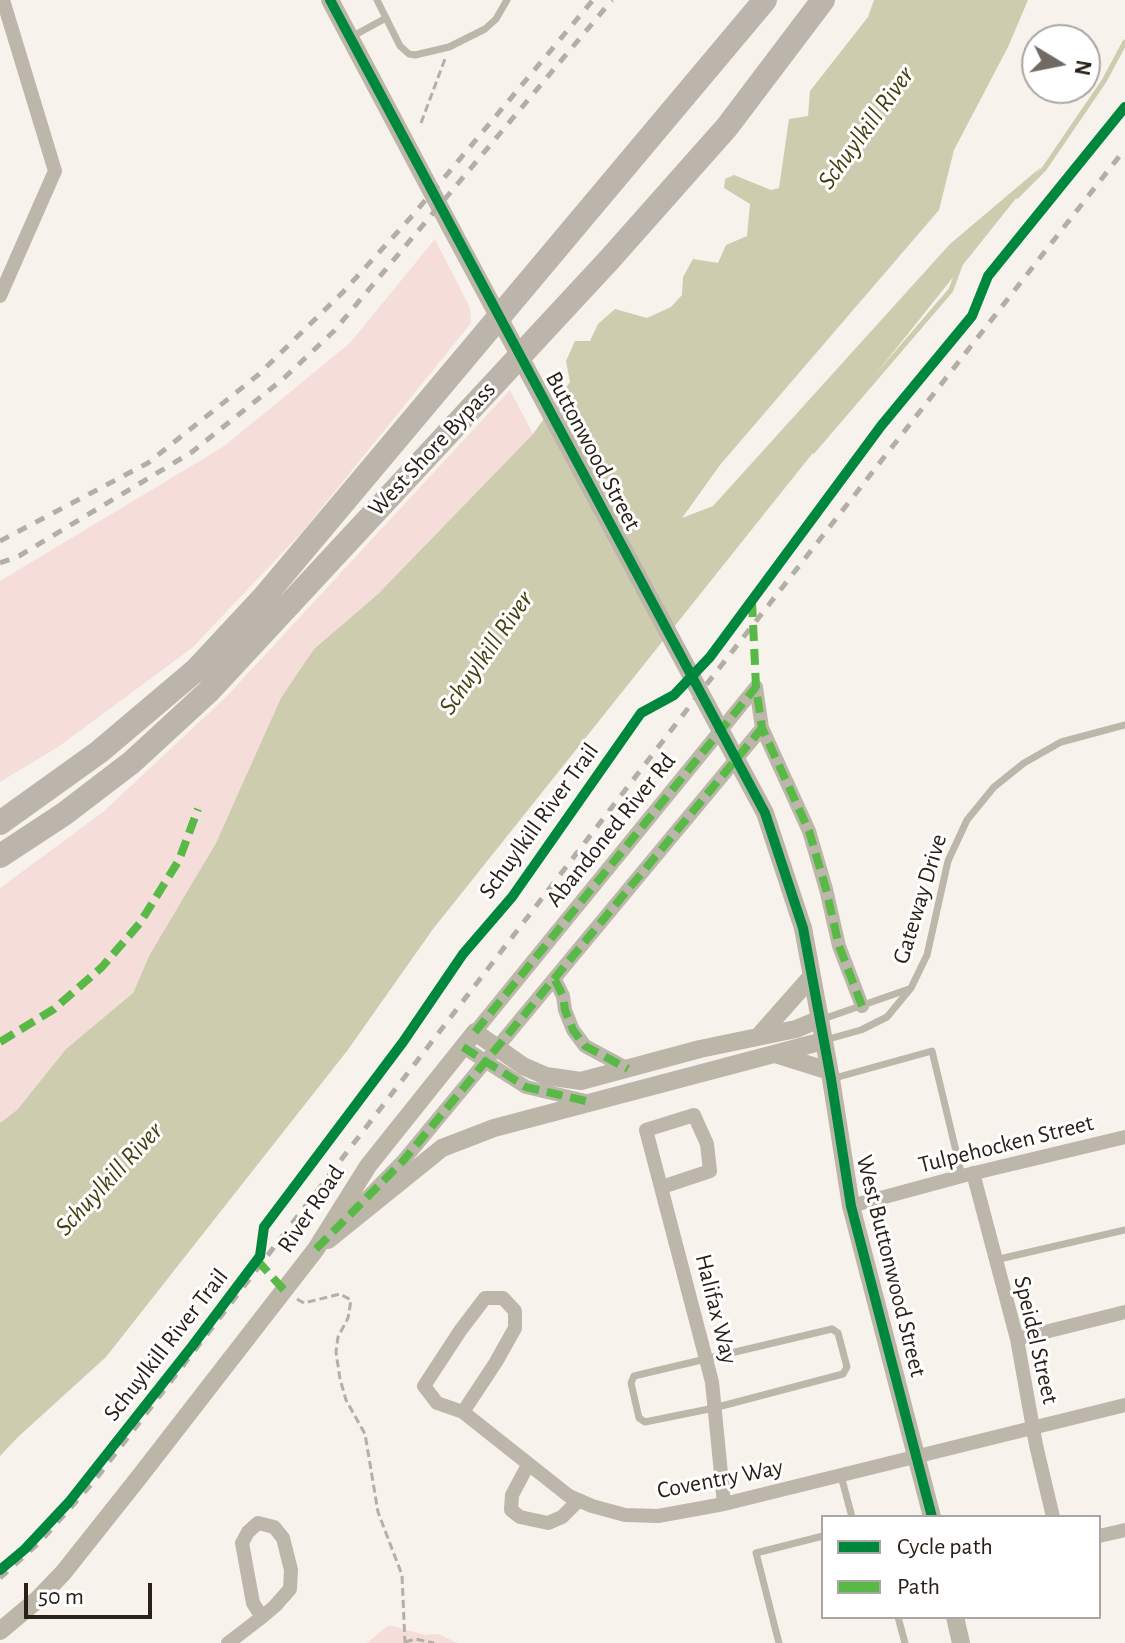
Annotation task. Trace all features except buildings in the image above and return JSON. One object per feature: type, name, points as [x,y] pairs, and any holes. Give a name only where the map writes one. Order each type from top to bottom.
[{"type":"highway","name":"West Shore Bypass","points":[[0,823],[99,752],[196,670],[264,597],[765,0]]},
{"type":"highway","name":"West Shore Bypass","points":[[0,856],[52,822],[132,762],[208,692],[619,249],[727,127],[823,0]]},
{"type":"highway","points":[[0,870],[19,856],[52,822]]},
{"type":"street","points":[[0,296],[55,171],[3,0]]},
{"type":"street","name":"Buttonwood Street","points":[[330,0],[765,813],[803,928]]},
{"type":"street","name":"Abandoned River Rd","points":[[469,1040],[756,687],[762,728],[809,831],[839,946],[862,1006]]},
{"type":"street","points":[[316,1249],[403,1161],[762,728]]},
{"type":"street","name":"West Buttonwood Street","points":[[803,928],[851,1206],[932,1515]]},
{"type":"street","points":[[759,1036],[812,976]]},
{"type":"street","points":[[555,980],[573,1030],[585,1046],[628,1069]]},
{"type":"street","points":[[492,1056],[564,1081],[602,1077],[700,1049],[796,1029],[820,1019]]},
{"type":"street","points":[[469,1040],[539,1092],[590,1102]]},
{"type":"street","name":"River Road","points":[[0,1631],[63,1573],[316,1249],[368,1166],[469,1040]]},
{"type":"street","points":[[316,1249],[442,1148],[494,1128],[823,1041]]},
{"type":"street","points":[[772,1054],[810,1063],[830,1075]]},
{"type":"street","name":"Halifax Way","points":[[662,1187],[710,1171],[707,1144],[694,1115],[646,1130],[712,1382],[724,1504]]},
{"type":"street","name":"Tulpehocken Street","points":[[851,1206],[1125,1137]]},
{"type":"street","name":"Speidel Street","points":[[967,1175],[1017,1339],[1053,1515]]},
{"type":"street","name":"Coventry Way","points":[[463,1412],[515,1328],[515,1311],[503,1298],[485,1298],[424,1386],[437,1403],[463,1412],[569,1496],[625,1515],[658,1516],[724,1504],[1125,1405]]},
{"type":"street","points":[[1017,1339],[1125,1312]]},
{"type":"street","points":[[528,1465],[512,1495],[511,1510],[520,1517],[548,1523],[562,1517],[579,1500]]},
{"type":"street","points":[[228,1643],[262,1617],[290,1589],[291,1570],[283,1538],[274,1527],[258,1523],[242,1543],[253,1603],[262,1617]]},
{"type":"street","points":[[1101,1536],[1125,1530]]},
{"type":"street","points":[[955,1619],[961,1643]]},
{"type":"lane","points":[[377,0],[400,46],[415,55],[449,47],[485,29],[496,19],[507,0]]},
{"type":"lane","points":[[350,38],[386,18]]},
{"type":"lane","name":"Gateway Drive","points":[[823,1041],[861,1030],[887,1017],[911,988],[927,955],[948,861],[967,820],[994,787],[1024,763],[1061,742],[1125,725]]},
{"type":"lane","name":"Gateway Drive","points":[[820,1019],[911,988]]},
{"type":"lane","points":[[830,1075],[932,1051],[967,1175]]},
{"type":"lane","points":[[995,1260],[1125,1230]]},
{"type":"lane","points":[[832,1329],[838,1333],[847,1367],[843,1374],[714,1408],[645,1422],[639,1418],[631,1383],[634,1376],[832,1329]]},
{"type":"lane","points":[[841,1476],[851,1515]]},
{"type":"lane","points":[[779,1643],[756,1553],[821,1537]]},
{"type":"lane","points":[[899,1619],[905,1643]]},
{"type":"path","points":[[421,123],[449,47]]},
{"type":"path","points":[[284,1290],[304,1303],[340,1294],[351,1300],[348,1318],[338,1337],[336,1352],[340,1379],[346,1400],[365,1434],[378,1512],[402,1575],[405,1643],[415,1639],[434,1643]]},
{"type":"shaded area","points":[[435,239],[470,308],[471,323],[303,531],[192,648],[58,747],[0,782],[0,581],[223,447],[350,343]]},
{"type":"shaded area","points":[[510,390],[533,434],[378,594],[314,649],[216,843],[150,954],[133,993],[66,1049],[17,1110],[0,1123],[0,888],[103,812],[226,697]]},
{"type":"shaded area","points":[[389,1625],[425,1635],[439,1634],[457,1643],[367,1643]]},
{"type":"water","name":"Schuylkill River","points":[[874,0],[1028,0],[1008,47],[954,150],[939,210],[720,465],[682,518],[713,506],[950,244],[1041,167],[433,929],[347,1051],[106,1357],[0,1456],[0,1123],[17,1110],[66,1049],[133,993],[150,954],[216,843],[281,698],[314,649],[378,594],[533,434],[570,382],[566,361],[575,341],[590,341],[598,324],[615,309],[647,318],[671,307],[682,295],[683,277],[693,259],[718,263],[726,245],[747,236],[750,204],[724,188],[725,179],[734,175],[771,190],[779,188],[789,119],[808,116],[810,91],[868,17]]},
{"type":"waterway","points":[[1017,196],[1044,169],[1104,81],[1125,42]]},
{"type":"waterway","points":[[813,451],[951,290],[960,265]]},
{"type":"railway","points":[[0,541],[148,463],[258,375],[343,292],[413,215],[593,0]]},
{"type":"railway","points":[[0,563],[19,556],[192,452],[283,379],[334,331],[612,0]]},
{"type":"railway","points":[[0,1578],[41,1541],[95,1480],[699,694],[1125,149]]},
{"type":"marked path","points":[[752,601],[756,687],[762,728],[809,831],[839,946],[862,1006]]},
{"type":"marked path","points":[[475,1032],[756,687]]},
{"type":"marked path","points":[[316,1249],[403,1161],[762,728]]},
{"type":"marked path","points":[[0,1042],[54,1009],[102,967],[140,923],[179,860],[198,809]]},
{"type":"marked path","points":[[555,980],[573,1030],[585,1046],[628,1069]]},
{"type":"marked path","points":[[463,1047],[526,1087],[590,1102]]},
{"type":"marked path","points":[[257,1260],[284,1290]]},
{"type":"cycle path","points":[[330,0],[765,813],[803,928],[851,1206],[931,1515]]},
{"type":"cycle path","name":"Schuylkill River Trail","points":[[0,1570],[25,1549],[69,1502],[193,1345],[260,1256],[264,1227],[403,1042],[463,954],[512,897],[641,713],[674,695],[710,657],[881,426],[972,316],[988,276],[1125,107]]}]
